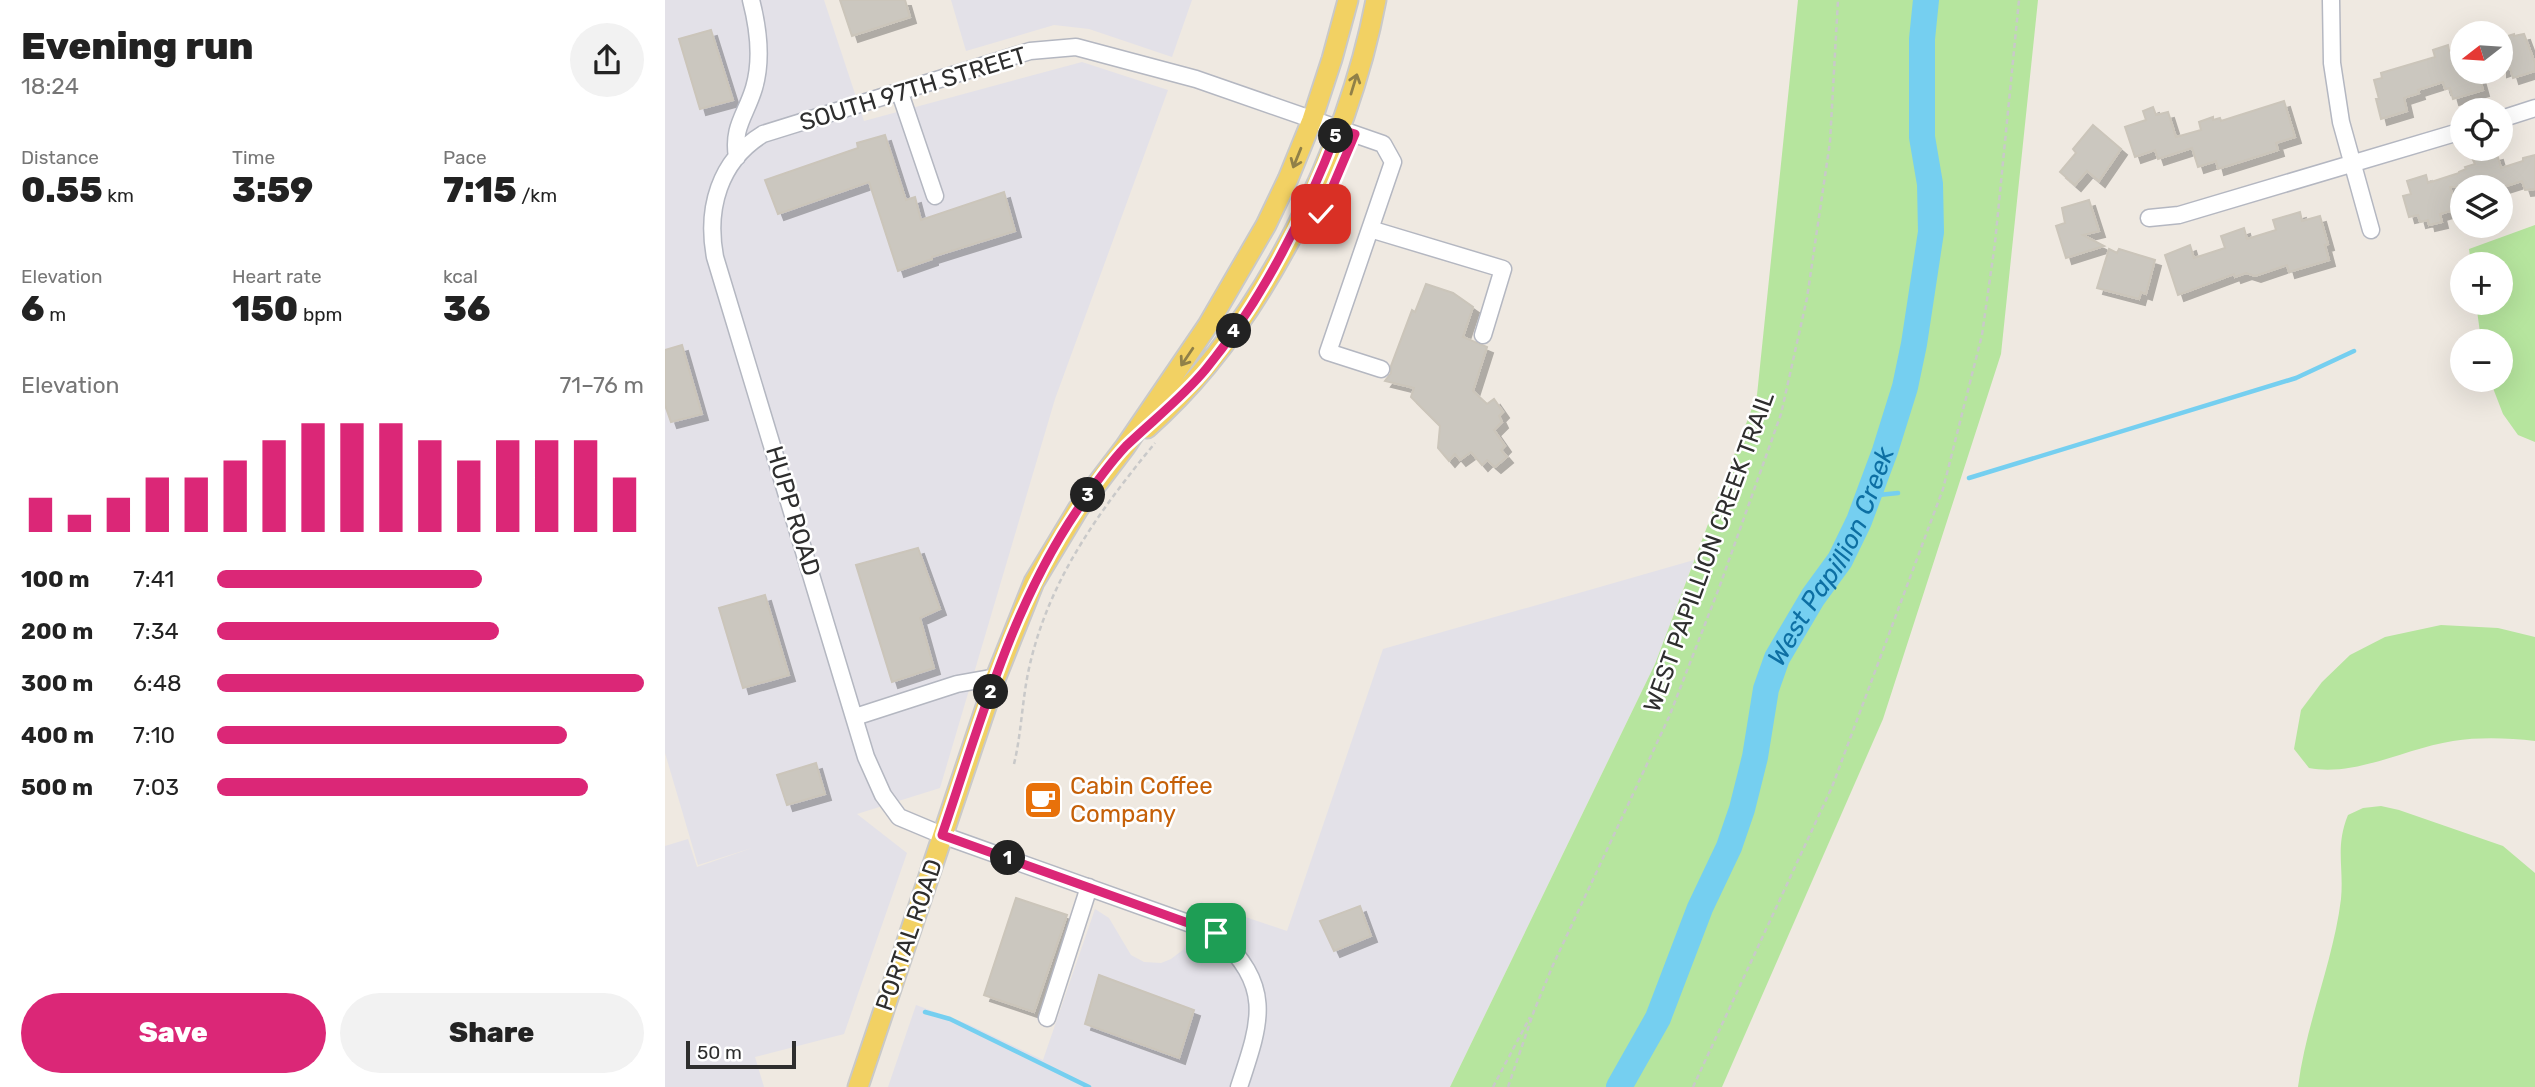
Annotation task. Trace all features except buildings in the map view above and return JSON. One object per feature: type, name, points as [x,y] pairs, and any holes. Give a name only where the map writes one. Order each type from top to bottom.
[{"type":"main road","name":"PORTAL ROAD","points":[[858,1087],[996,677],[1031,589],[1050,552],[1078,509],[1125,447],[1208,325],[1244,265],[1289,179],[1312,120],[1332,59],[1347,0]]},
{"type":"main road","name":"PORTAL ROAD","points":[[1125,447],[1176,403],[1205,369],[1278,263],[1303,214],[1338,129],[1360,65],[1376,0]]},
{"type":"street","points":[[737,157],[736,132],[754,91],[759,68],[751,0]]},
{"type":"street","points":[[2331,0],[2332,63],[2340,122],[2371,230]]},
{"type":"street","name":"SOUTH 97TH STREET","points":[[737,157],[746,144],[763,134],[1030,51],[1076,47],[1196,79],[1383,144],[1394,162],[1370,229]]},
{"type":"street","points":[[900,93],[936,196]]},
{"type":"street","points":[[2513,115],[2535,108]]},
{"type":"street","points":[[2149,218],[2179,215],[2450,135]]},
{"type":"street","name":"HUPP ROAD","points":[[737,157],[718,184],[711,237],[715,257],[866,757],[883,795],[899,817],[942,835],[1216,933],[1237,953],[1251,975],[1258,998],[1258,1025],[1239,1087]]},
{"type":"street","points":[[1381,369],[1328,352],[1370,229],[1503,269],[1483,335]]},
{"type":"street","points":[[855,717],[957,684],[996,677]]},
{"type":"street","points":[[1047,1018],[1089,887]]},
{"type":"path","name":"WEST PAPILLION CREEK TRAIL","points":[[1508,1087],[1534,1011],[1669,717],[1719,588],[1781,414],[1807,298],[1831,142],[1838,0]]},
{"type":"path","points":[[1693,1087],[1832,787],[1943,489],[1982,335],[1995,243],[2019,0]]},
{"type":"path","points":[[1014,764],[1029,666],[1058,582],[1089,530],[1157,441]]},
{"type":"path","points":[[1493,1087],[1534,1011]]},
{"type":"shaded area","points":[[665,0],[824,0],[864,121],[1082,62],[1168,90],[1055,399],[940,788],[857,814],[907,853],[844,1034],[755,1057],[764,1087],[665,1087],[665,846],[688,839],[697,867],[752,848],[698,865],[665,753]]},
{"type":"shaded area","points":[[951,0],[1192,0],[1172,57],[1089,29],[1054,25],[966,51]]},
{"type":"shaded area","points":[[1694,560],[1655,664],[1450,1087],[888,1087],[916,1005],[968,1024],[1043,1060],[1095,909],[1109,918],[1131,955],[1144,962],[1161,963],[1184,949],[1201,902],[1287,931],[1383,649]]},
{"type":"green space","points":[[1798,0],[2038,0],[2001,354],[1883,719],[1722,1087],[1450,1087],[1655,664],[1757,395]]},
{"type":"green space","points":[[2535,225],[2535,442],[2518,435],[2503,414],[2494,392],[2513,392],[2513,329],[2480,329],[2478,315],[2513,315],[2513,252],[2469,252],[2469,249],[2499,238],[2513,238],[2513,233]]},
{"type":"green space","points":[[2441,625],[2498,628],[2535,637],[2535,741],[2494,738],[2463,740],[2344,769],[2309,768],[2294,749],[2301,710],[2322,682],[2350,655],[2385,637]]},
{"type":"green space","points":[[2381,806],[2503,846],[2535,873],[2535,1087],[2298,1087],[2307,1040],[2337,923],[2342,888],[2341,847],[2344,826],[2348,815],[2363,808]]},
{"type":"waterway","name":"West Papillion Creek","points":[[1619,1087],[1658,1018],[1700,908],[1729,847],[1742,809],[1755,757],[1766,689],[1777,658],[1813,597],[1840,560],[1859,521],[1905,387],[1931,232],[1930,184],[1922,137],[1922,39],[1926,0]]},
{"type":"waterway","points":[[1969,478],[2296,378],[2354,351]]},
{"type":"waterway","points":[[1869,496],[1898,493]]},
{"type":"waterway","points":[[925,1012],[950,1019],[1089,1087]]},
{"type":"place","name":"Cabin Coffee Company","points":[[1043,800]]},
{"type":"route","points":[[1216,933],[942,835],[996,677],[1034,582],[1050,552],[1078,509],[1125,447],[1176,403],[1226,343],[1278,263],[1303,214],[1338,129],[1355,134],[1321,214]]}]
